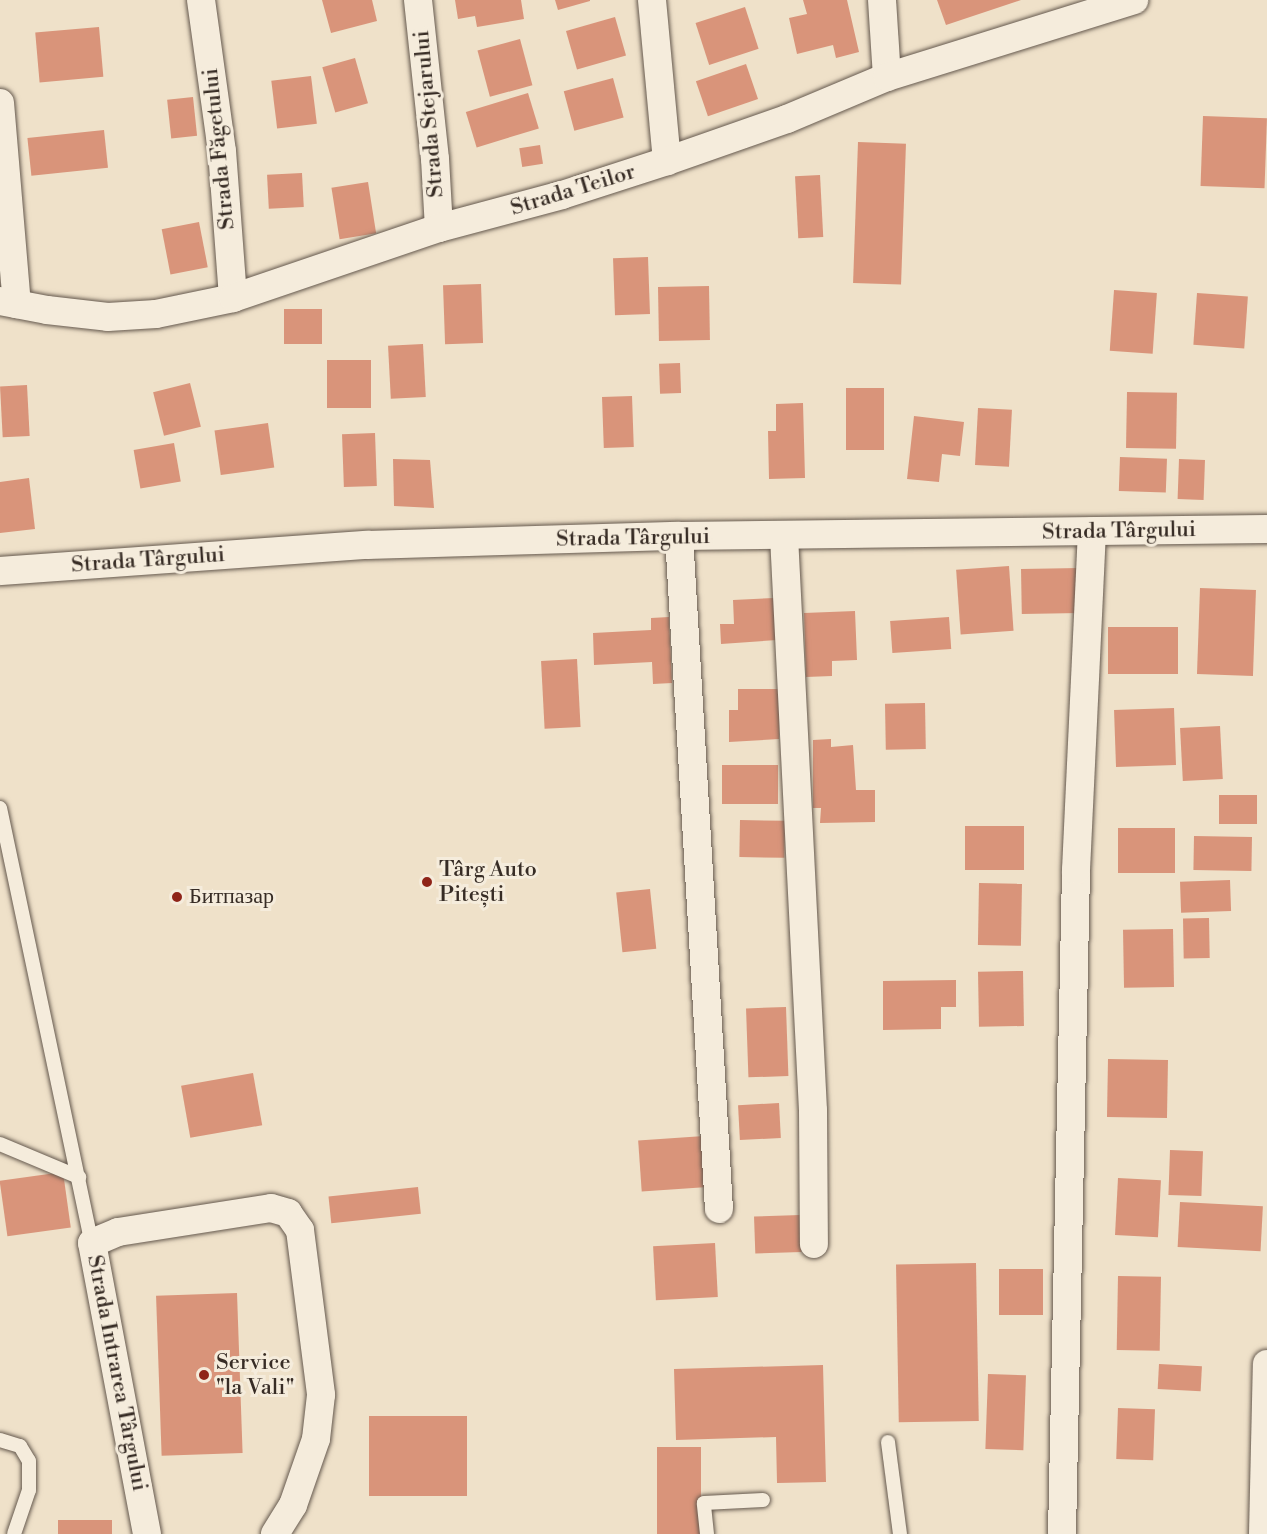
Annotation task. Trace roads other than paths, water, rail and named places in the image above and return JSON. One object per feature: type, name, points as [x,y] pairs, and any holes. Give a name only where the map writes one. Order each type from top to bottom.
[{"type":"street","name":"Strada Făgetului","points":[[201,0],[222,151],[233,298]]},
{"type":"street","name":"Strada Stejarului","points":[[418,0],[435,159],[439,228]]},
{"type":"street","points":[[652,0],[667,161]]},
{"type":"street","points":[[882,0],[887,77]]},
{"type":"street","name":"Strada Teilor","points":[[8,302],[47,310],[108,317],[156,314],[233,298],[439,228],[562,195],[667,161],[787,119],[887,77],[1134,0]]},
{"type":"street","points":[[0,104],[8,302]]},
{"type":"street","name":"Strada Târgului","points":[[0,571],[367,545],[679,536],[1267,530]]},
{"type":"street","points":[[1062,1534],[1076,870],[1092,531]]},
{"type":"street","points":[[679,536],[719,1209]]},
{"type":"street","points":[[784,536],[813,1111],[814,1244]]},
{"type":"street","name":"Strada Intrarea Târgului","points":[[147,1534],[92,1242],[118,1232],[271,1208],[288,1213],[300,1230],[321,1395],[316,1439],[293,1505],[275,1534]]},
{"type":"street","points":[[1263,1534],[1267,1364]]},
{"type":"lane","points":[[0,808],[92,1242]]},
{"type":"lane","points":[[0,1144],[79,1177]]},
{"type":"lane","points":[[0,1440],[20,1446],[29,1461],[29,1490],[14,1534]]},
{"type":"lane","points":[[888,1442],[900,1534]]},
{"type":"lane","points":[[707,1534],[704,1503],[763,1500]]},
{"type":"place","name":"Târg Auto Pitești","points":[[427,882]]},
{"type":"place","name":"Битпазар","points":[[177,897]]},
{"type":"place","name":"Service \"la Vali\"","points":[[204,1375]]}]
